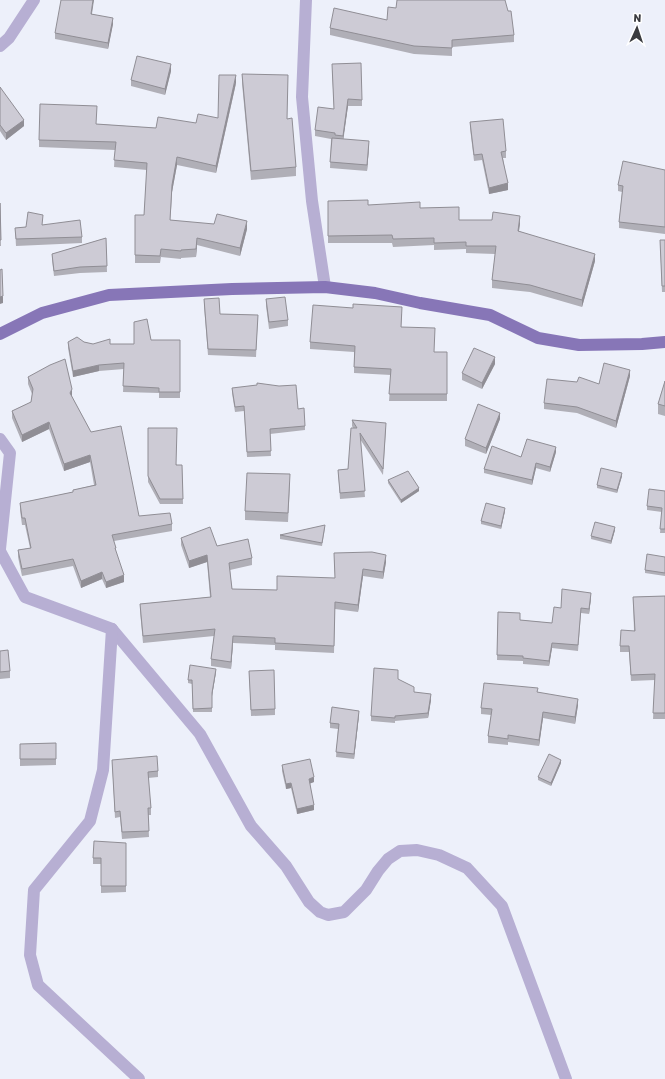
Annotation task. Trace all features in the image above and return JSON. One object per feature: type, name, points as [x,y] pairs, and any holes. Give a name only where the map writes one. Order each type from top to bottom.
[{"type":"main road","points":[[0,334],[42,313],[109,295],[232,289],[325,287],[375,292],[490,315],[538,338],[579,345],[665,342]]},
{"type":"street","points":[[0,46],[9,38],[34,0]]},
{"type":"street","points":[[306,0],[302,97],[312,201],[325,287]]},
{"type":"street","points":[[0,439],[10,453],[0,550],[25,597],[112,629],[200,734],[251,826],[286,866],[309,902],[320,912],[328,915],[344,912],[366,890],[378,871],[388,859],[400,851],[417,850],[439,855],[467,868],[502,906],[566,1079]]},
{"type":"street","points":[[112,629],[103,770],[101,778],[90,821],[34,890],[30,955],[38,985],[140,1079]]},
{"type":"building","points":[[61,0],[93,0],[91,14],[113,18],[108,43],[55,33]]},
{"type":"building","points":[[397,0],[505,0],[508,11],[511,11],[514,35],[452,40],[452,48],[414,46],[330,28],[334,8],[387,20],[388,7],[396,8]]},
{"type":"building","points":[[137,56],[171,64],[165,89],[131,80]]},
{"type":"building","points":[[361,63],[362,100],[348,99],[343,136],[335,135],[335,133],[315,130],[318,107],[334,109],[332,64]]},
{"type":"building","points":[[242,74],[288,75],[287,119],[292,118],[296,167],[251,171]]},
{"type":"building","points":[[219,75],[236,75],[216,166],[177,157],[172,185],[170,220],[214,224],[217,214],[247,221],[240,248],[197,238],[196,249],[181,251],[161,249],[160,256],[135,255],[135,215],[144,215],[147,163],[114,160],[116,142],[39,140],[40,104],[97,106],[96,124],[156,128],[158,117],[196,123],[198,114],[218,118]]},
{"type":"building","points":[[0,87],[24,120],[6,133],[0,125]]},
{"type":"building","points":[[503,119],[506,151],[501,152],[508,183],[489,188],[482,154],[474,155],[470,122]]},
{"type":"building","points":[[332,138],[369,141],[367,165],[330,162]]},
{"type":"building","points":[[623,161],[665,170],[665,227],[619,222],[623,186],[618,185]]},
{"type":"building","points":[[368,200],[368,205],[420,202],[420,208],[459,207],[459,220],[492,220],[493,212],[520,216],[518,231],[595,254],[582,300],[530,285],[492,280],[496,246],[466,246],[466,242],[434,243],[434,238],[393,239],[392,235],[328,236],[328,201]]},
{"type":"building","points":[[0,203],[1,240],[0,240]]},
{"type":"building","points":[[28,212],[43,215],[42,225],[80,220],[82,237],[16,239],[15,228],[26,227]]},
{"type":"building","points":[[106,238],[107,266],[80,267],[54,271],[52,254]]},
{"type":"building","points":[[660,240],[665,240],[665,286],[662,286]]},
{"type":"building","points":[[2,269],[3,296],[0,297],[0,270]]},
{"type":"building","points":[[285,297],[288,320],[269,322],[266,299]]},
{"type":"building","points":[[219,298],[220,314],[258,315],[256,350],[208,349],[204,299]]},
{"type":"building","points":[[353,304],[402,307],[401,327],[435,328],[434,352],[447,352],[447,394],[389,394],[391,369],[354,367],[355,346],[310,342],[313,305],[353,308]]},
{"type":"building","points":[[147,319],[151,340],[180,340],[180,392],[159,392],[159,388],[123,386],[124,363],[99,365],[73,371],[68,342],[77,337],[84,342],[93,344],[110,339],[110,344],[134,344],[134,322]]},
{"type":"building","points":[[474,348],[495,357],[482,383],[462,373]]},
{"type":"building","points":[[65,359],[72,389],[70,393],[91,432],[121,426],[139,516],[170,513],[172,524],[112,535],[124,575],[106,582],[102,572],[81,581],[73,559],[22,569],[18,550],[31,548],[25,518],[22,518],[20,503],[73,492],[73,490],[96,485],[90,455],[64,464],[49,422],[22,435],[12,411],[31,402],[33,389],[28,377]]},
{"type":"building","points":[[604,363],[630,370],[616,421],[577,407],[544,403],[547,379],[577,382],[579,377],[599,384]]},
{"type":"building","points":[[665,381],[665,406],[658,404]]},
{"type":"building","points":[[257,383],[279,386],[296,385],[298,409],[304,408],[305,426],[270,429],[271,451],[247,452],[244,406],[235,407],[232,388],[257,385]]},
{"type":"building","points":[[478,404],[500,413],[486,448],[465,439]]},
{"type":"building","points":[[352,420],[386,423],[383,469],[360,433],[365,491],[340,493],[338,470],[348,469],[351,428],[357,428]]},
{"type":"building","points":[[148,428],[177,428],[176,465],[182,465],[183,499],[160,499],[148,476]]},
{"type":"building","points":[[527,439],[556,447],[550,467],[536,463],[532,480],[484,469],[492,446],[521,457]]},
{"type":"building","points":[[601,468],[622,473],[617,490],[597,485]]},
{"type":"building","points":[[408,471],[419,488],[401,500],[388,480]]},
{"type":"building","points":[[247,473],[290,474],[288,513],[245,511]]},
{"type":"building","points":[[649,489],[665,491],[665,529],[660,529],[662,508],[647,506]]},
{"type":"building","points":[[486,503],[505,508],[501,526],[481,521]]},
{"type":"building","points":[[595,522],[615,527],[611,541],[591,536]]},
{"type":"building","points":[[325,525],[322,543],[280,535]]},
{"type":"building","points":[[210,527],[217,546],[248,539],[252,558],[229,563],[232,589],[277,590],[277,576],[335,578],[334,553],[372,552],[386,555],[383,572],[363,569],[358,605],[335,602],[334,646],[275,643],[275,638],[233,636],[231,662],[211,659],[215,629],[143,636],[140,604],[211,597],[207,555],[189,561],[181,538]]},
{"type":"building","points":[[647,554],[665,557],[665,573],[645,570]]},
{"type":"building","points":[[562,589],[591,593],[589,609],[581,608],[578,645],[552,643],[549,661],[523,658],[523,656],[497,655],[498,612],[520,613],[520,620],[552,623],[554,607],[561,608]]},
{"type":"building","points":[[665,596],[665,713],[653,713],[655,674],[631,675],[629,646],[620,646],[621,630],[635,631],[633,597]]},
{"type":"building","points":[[8,650],[10,671],[0,672],[0,651]]},
{"type":"building","points":[[190,665],[216,669],[212,693],[212,708],[193,709],[192,680],[188,680]]},
{"type":"building","points":[[374,668],[398,670],[398,679],[414,687],[414,692],[431,694],[428,713],[395,716],[395,718],[371,716]]},
{"type":"building","points":[[274,670],[275,709],[251,710],[249,671]]},
{"type":"building","points":[[484,683],[538,688],[537,692],[578,699],[575,717],[543,712],[539,740],[508,735],[508,739],[488,736],[492,709],[481,708]]},
{"type":"building","points":[[332,707],[359,711],[354,754],[336,752],[339,724],[330,723]]},
{"type":"building","points":[[56,743],[56,759],[20,759],[20,744]]},
{"type":"building","points":[[549,754],[561,760],[551,783],[538,777]]},
{"type":"building","points":[[157,756],[158,771],[148,772],[151,808],[148,808],[149,831],[122,832],[120,811],[115,812],[112,760]]},
{"type":"building","points":[[310,759],[314,777],[309,779],[314,805],[297,809],[291,783],[286,784],[282,765]]},
{"type":"building","points":[[94,841],[126,843],[126,886],[101,886],[101,858],[93,858]]}]
